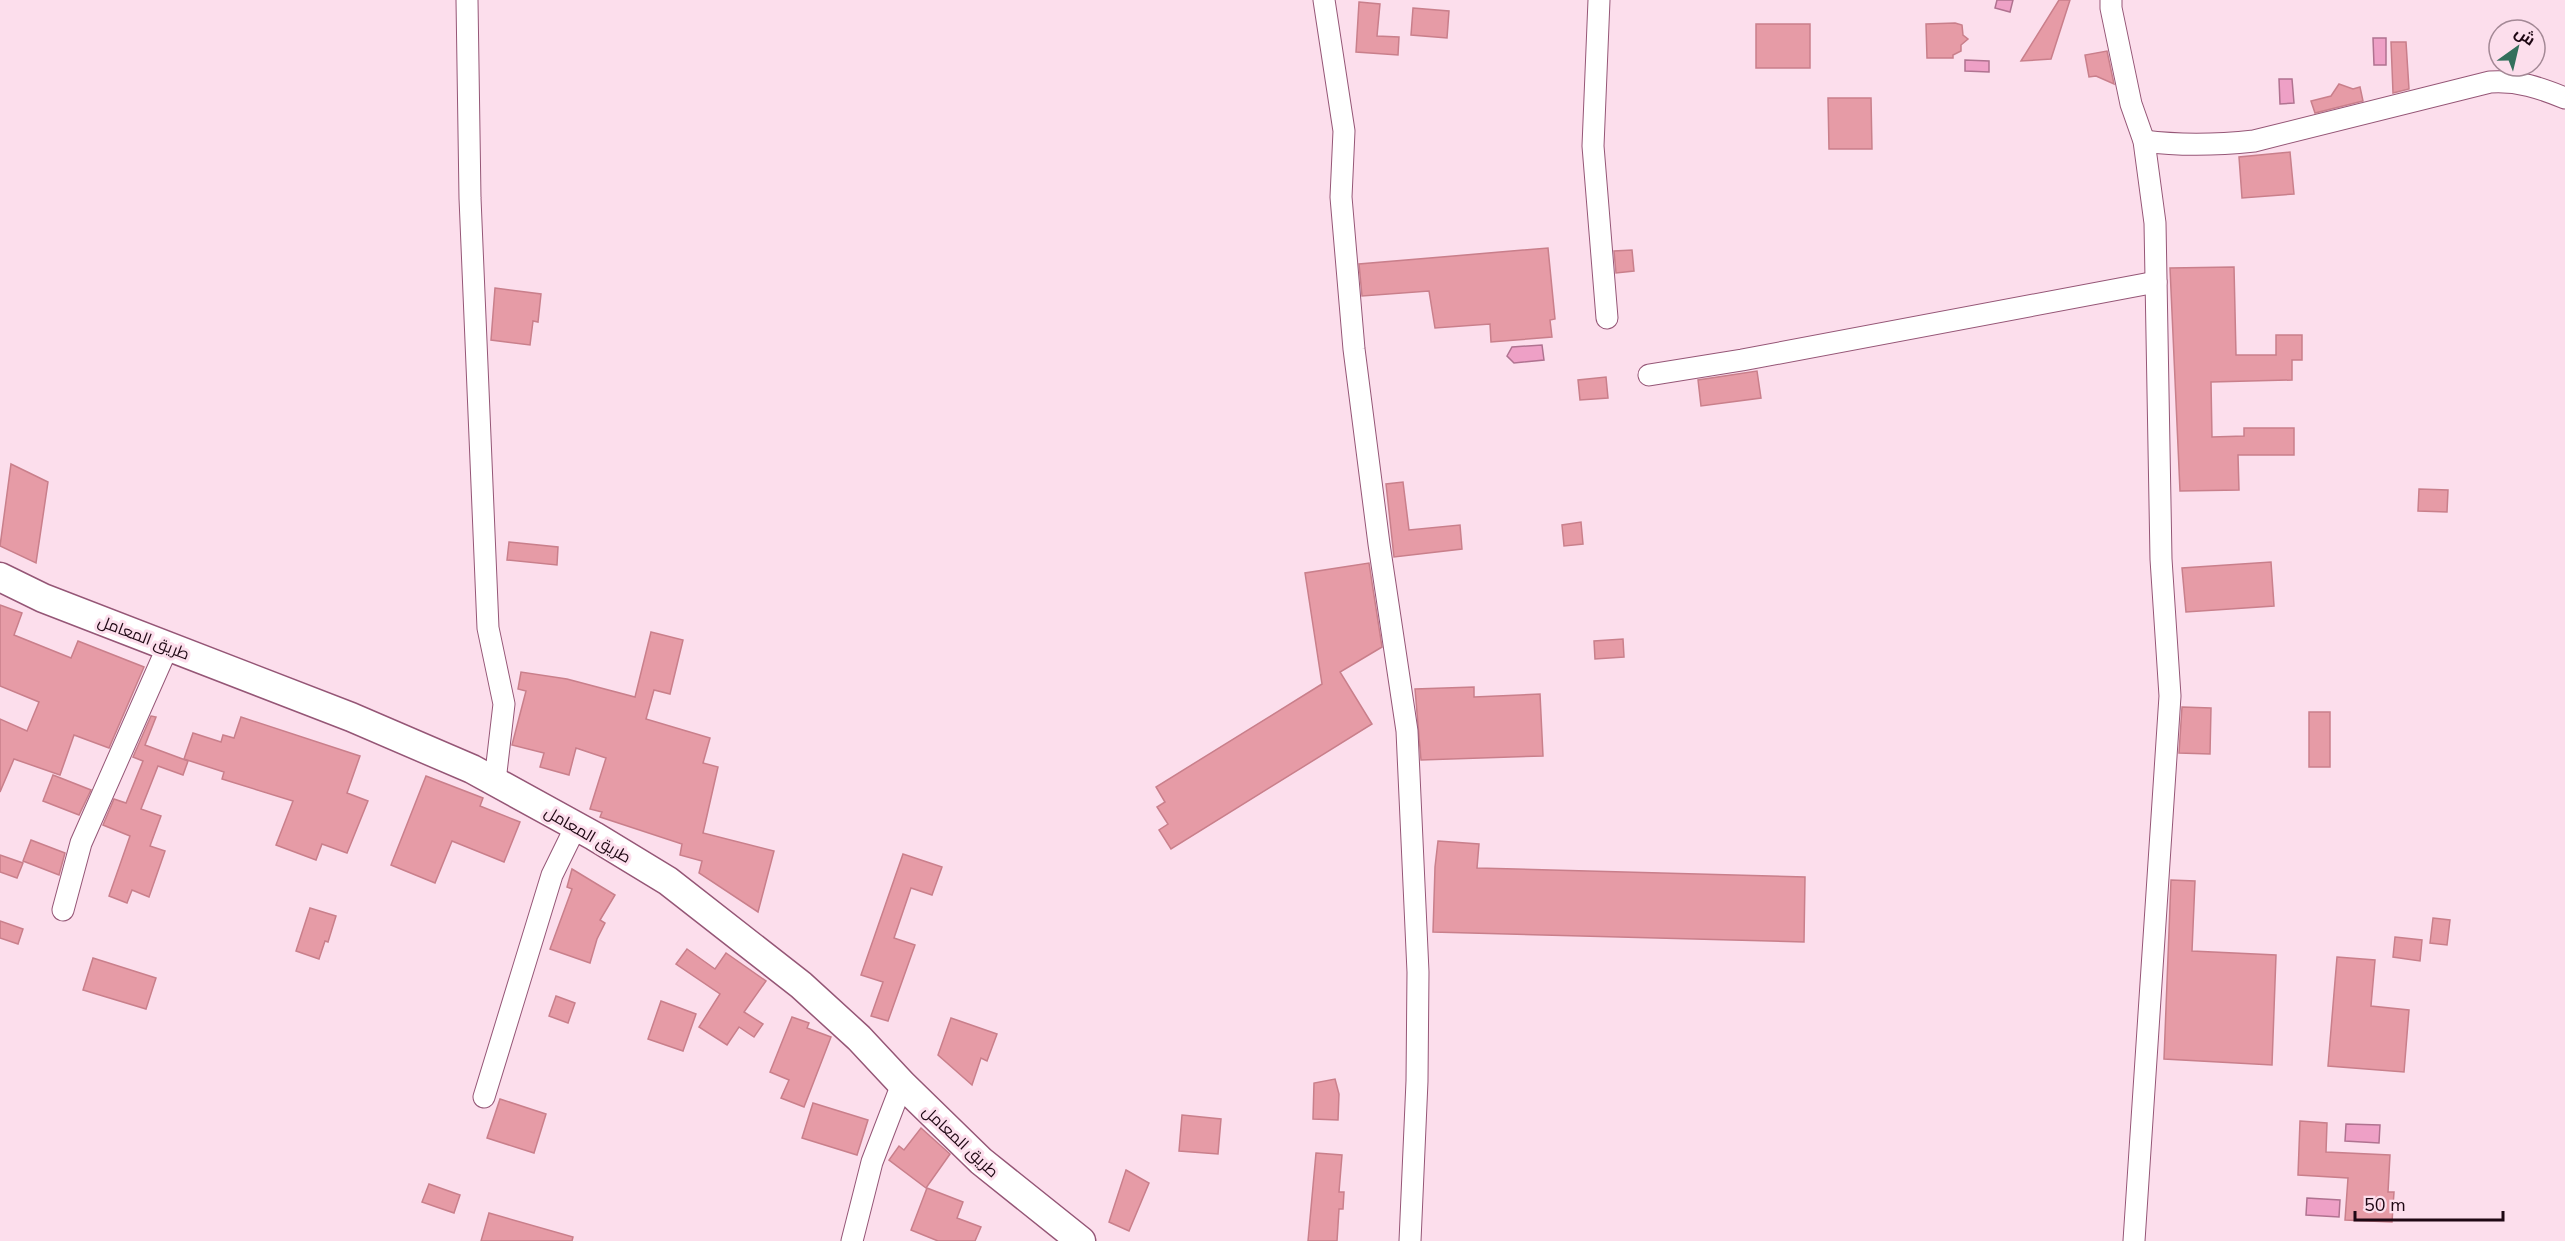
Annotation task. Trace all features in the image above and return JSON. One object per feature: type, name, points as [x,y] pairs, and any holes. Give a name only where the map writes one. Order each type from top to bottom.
[{"type":"main road","name":"طريق المعامل","points":[[0,577],[43,598],[351,717],[495,780],[668,881],[730,927],[801,985],[859,1038],[902,1084],[981,1161],[1081,1241]]},
{"type":"street","points":[[467,0],[471,198],[488,617],[492,653],[504,704],[495,780]]},
{"type":"street","points":[[1324,0],[1344,131],[1341,197],[1354,349],[1379,544],[1407,732],[1418,972],[1418,1081],[1410,1241]]},
{"type":"street","points":[[1599,0],[1593,146],[1607,318]]},
{"type":"street","points":[[2106,3],[2131,104],[2144,141],[2155,223],[2162,559],[2170,696],[2134,1241]]},
{"type":"street","points":[[2144,141],[2176,145],[2216,145],[2254,141],[2490,82],[2509,80],[2528,84],[2565,98]]},
{"type":"street","points":[[1649,375],[1742,360],[2156,282]]},
{"type":"street","points":[[63,910],[81,843],[168,646]]},
{"type":"street","points":[[484,1097],[552,875],[576,826]]},
{"type":"street","points":[[852,1241],[872,1162],[902,1084]]},
{"type":"shaded area","points":[[1997,0],[2013,0],[2010,12],[1995,8]]},
{"type":"shaded area","points":[[2373,38],[2386,38],[2386,65],[2374,65]]},
{"type":"shaded area","points":[[1965,60],[1989,61],[1989,72],[1965,71]]},
{"type":"shaded area","points":[[2279,79],[2292,79],[2294,103],[2280,104]]},
{"type":"shaded area","points":[[1542,345],[1544,360],[1514,363],[1507,356],[1512,347]]},
{"type":"shaded area","points":[[2346,1124],[2380,1125],[2379,1143],[2345,1141]]},
{"type":"shaded area","points":[[2307,1198],[2340,1200],[2339,1217],[2306,1215]]},
{"type":"building","points":[[2059,0],[2070,0],[2051,59],[2021,61]]},
{"type":"building","points":[[1359,2],[1380,4],[1377,36],[1399,37],[1398,55],[1356,52]]},
{"type":"building","points":[[1413,8],[1449,11],[1447,38],[1411,35]]},
{"type":"building","points":[[1955,23],[1962,25],[1963,35],[1968,39],[1961,45],[1961,51],[1953,55],[1953,58],[1927,58],[1926,24]]},
{"type":"building","points":[[1756,24],[1810,24],[1810,68],[1756,68]]},
{"type":"building","points":[[2391,42],[2406,42],[2409,89],[2393,93]]},
{"type":"building","points":[[2107,51],[2114,84],[2096,76],[2089,77],[2085,55]]},
{"type":"building","points":[[2339,84],[2353,89],[2360,87],[2363,101],[2315,113],[2311,101],[2331,96]]},
{"type":"building","points":[[1828,98],[1871,98],[1872,149],[1829,149]]},
{"type":"building","points":[[2290,152],[2294,194],[2242,198],[2239,157]]},
{"type":"building","points":[[1548,248],[1555,319],[1550,320],[1552,337],[1491,342],[1490,324],[1435,328],[1429,291],[1362,296],[1359,264]]},
{"type":"building","points":[[1632,250],[1634,271],[1616,273],[1614,251]]},
{"type":"building","points":[[2234,267],[2236,355],[2276,355],[2276,335],[2302,335],[2302,360],[2292,360],[2292,380],[2211,382],[2212,437],[2244,436],[2244,428],[2294,428],[2294,455],[2238,455],[2239,490],[2180,491],[2170,268]]},
{"type":"building","points":[[495,288],[541,294],[538,322],[533,321],[530,345],[491,340]]},
{"type":"building","points":[[1757,371],[1761,398],[1701,406],[1698,380]]},
{"type":"building","points":[[1606,377],[1608,398],[1580,400],[1578,380]]},
{"type":"building","points":[[11,464],[48,482],[36,563],[0,546]]},
{"type":"building","points":[[1403,482],[1409,530],[1460,525],[1462,549],[1394,557],[1386,484]]},
{"type":"building","points":[[2419,489],[2448,490],[2447,512],[2418,511]]},
{"type":"building","points":[[1581,522],[1583,544],[1564,546],[1562,525]]},
{"type":"building","points":[[509,542],[558,547],[557,565],[507,560]]},
{"type":"building","points":[[2271,562],[2274,606],[2186,612],[2182,568]]},
{"type":"building","points":[[1369,563],[1382,647],[1340,672],[1372,724],[1171,849],[1159,830],[1168,824],[1157,807],[1165,802],[1156,787],[1322,684],[1305,573]]},
{"type":"building","points":[[0,605],[22,613],[14,635],[71,658],[78,641],[144,667],[109,748],[74,735],[60,775],[14,759],[0,792],[0,719],[27,731],[39,702],[0,686]]},
{"type":"building","points":[[651,632],[683,640],[670,694],[654,690],[646,719],[710,738],[703,763],[718,767],[703,833],[774,851],[758,912],[699,873],[702,861],[680,855],[682,844],[600,817],[602,812],[590,809],[606,758],[576,748],[569,775],[540,767],[544,753],[512,745],[526,691],[518,689],[521,672],[567,679],[635,697]]},
{"type":"building","points":[[1623,639],[1624,657],[1595,659],[1594,641]]},
{"type":"building","points":[[1474,687],[1474,697],[1540,694],[1543,756],[1421,760],[1415,689]]},
{"type":"building","points":[[2182,707],[2211,708],[2210,754],[2179,753]]},
{"type":"building","points":[[2309,712],[2330,712],[2330,767],[2309,767]]},
{"type":"building","points":[[151,716],[156,717],[145,745],[188,761],[183,775],[158,766],[141,809],[161,816],[150,846],[165,851],[149,897],[132,890],[127,903],[109,896],[130,836],[103,825],[114,799],[126,803],[143,761],[133,757]]},
{"type":"building","points":[[241,717],[360,756],[347,793],[368,801],[347,853],[322,844],[316,860],[276,845],[293,801],[222,779],[224,772],[184,759],[193,733],[221,742],[223,735],[234,738]]},
{"type":"building","points":[[53,775],[91,790],[79,815],[43,801]]},
{"type":"building","points":[[426,776],[483,798],[480,806],[520,822],[504,862],[452,841],[435,883],[391,865]]},
{"type":"building","points":[[31,840],[65,853],[59,875],[23,861]]},
{"type":"building","points":[[1438,841],[1479,844],[1477,868],[1805,877],[1804,942],[1433,932]]},
{"type":"building","points":[[903,854],[942,867],[932,895],[911,888],[894,938],[915,945],[888,1021],[871,1016],[883,982],[861,975]]},
{"type":"building","points":[[0,855],[23,863],[17,878],[0,872]]},
{"type":"building","points":[[572,869],[615,895],[600,920],[605,923],[597,939],[590,963],[550,949],[572,889],[567,887]]},
{"type":"building","points":[[2171,880],[2195,881],[2192,951],[2276,955],[2272,1065],[2164,1059]]},
{"type":"building","points":[[310,908],[336,916],[328,942],[325,941],[319,959],[296,951]]},
{"type":"building","points":[[2433,918],[2450,920],[2447,945],[2430,943]]},
{"type":"building","points":[[0,921],[23,929],[18,944],[0,938]]},
{"type":"building","points":[[2395,937],[2422,940],[2420,961],[2393,957]]},
{"type":"building","points":[[687,949],[715,969],[726,953],[766,981],[744,1012],[763,1024],[754,1037],[739,1027],[727,1045],[699,1027],[720,994],[676,964]]},
{"type":"building","points":[[2337,957],[2375,960],[2371,1006],[2409,1010],[2404,1072],[2328,1066]]},
{"type":"building","points":[[93,958],[156,978],[146,1009],[83,990]]},
{"type":"building","points":[[556,996],[575,1003],[568,1023],[549,1016]]},
{"type":"building","points":[[661,1001],[696,1014],[683,1051],[648,1039]]},
{"type":"building","points":[[792,1017],[809,1023],[807,1028],[831,1037],[804,1107],[781,1098],[789,1080],[770,1072]]},
{"type":"building","points":[[951,1018],[997,1034],[987,1061],[981,1058],[972,1085],[938,1055]]},
{"type":"building","points":[[1335,1079],[1339,1094],[1338,1120],[1313,1119],[1314,1083]]},
{"type":"building","points":[[500,1099],[546,1114],[534,1153],[487,1138]]},
{"type":"building","points":[[813,1103],[868,1120],[857,1155],[802,1138]]},
{"type":"building","points":[[1182,1115],[1221,1119],[1218,1154],[1179,1151]]},
{"type":"building","points":[[2300,1121],[2327,1123],[2326,1152],[2390,1155],[2388,1192],[2394,1192],[2392,1222],[2345,1220],[2348,1178],[2298,1175]]},
{"type":"building","points":[[921,1128],[950,1154],[926,1188],[889,1160],[899,1146],[904,1150]]},
{"type":"building","points":[[1316,1153],[1342,1155],[1339,1192],[1344,1192],[1343,1209],[1339,1209],[1337,1241],[1308,1241]]},
{"type":"building","points":[[1126,1170],[1149,1183],[1129,1231],[1109,1222]]},
{"type":"building","points":[[429,1184],[460,1195],[454,1213],[422,1202]]},
{"type":"building","points":[[927,1188],[963,1202],[957,1218],[981,1227],[975,1241],[938,1241],[911,1230]]},
{"type":"building","points":[[489,1213],[573,1237],[572,1241],[481,1241]]}]
